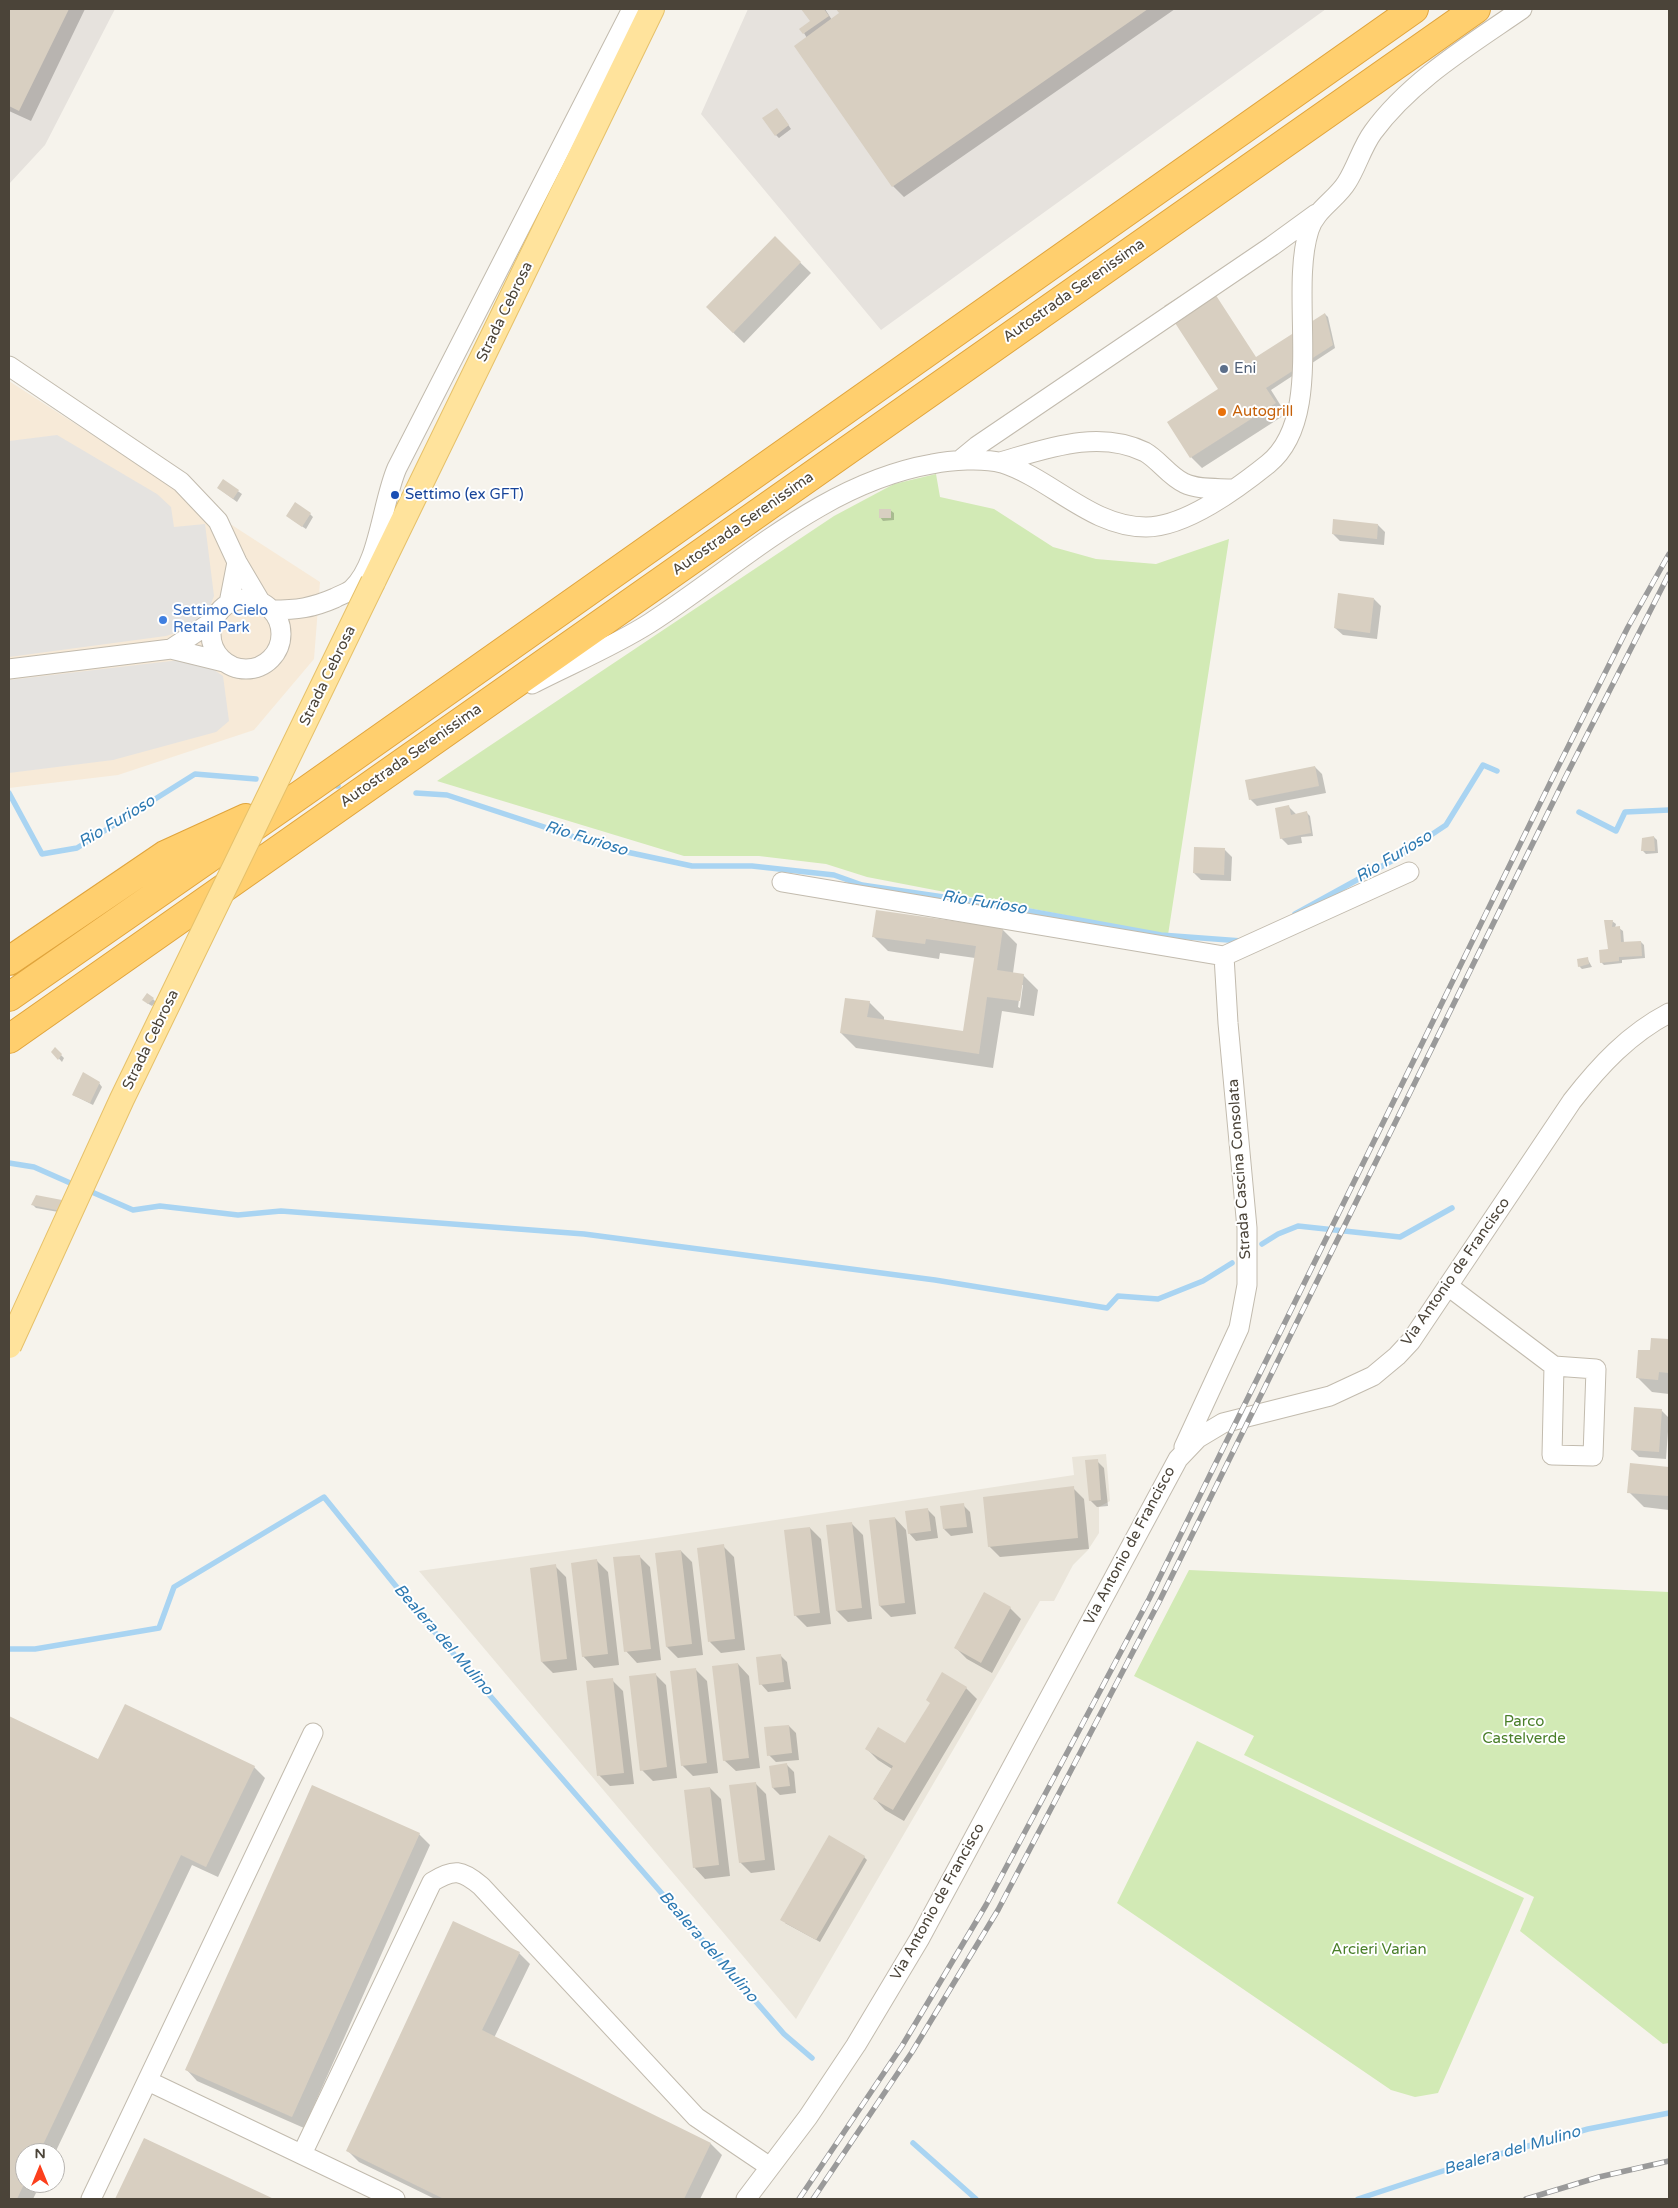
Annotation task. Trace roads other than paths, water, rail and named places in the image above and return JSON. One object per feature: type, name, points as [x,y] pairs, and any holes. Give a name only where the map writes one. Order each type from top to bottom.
[{"type":"highway","points":[[9,997],[304,792],[1414,9]]},
{"type":"highway","name":"Autostrada Serenissima","points":[[9,1039],[1476,9]]},
{"type":"highway","points":[[9,961],[165,855],[304,792]]},
{"type":"main road","name":"Strada Cebrosa","points":[[9,1346],[122,1099],[652,9]]},
{"type":"street","points":[[224,662],[216,653],[212,642],[213,622],[218,612],[229,603],[245,598],[266,606],[312,608],[352,590],[365,573],[375,546],[389,486],[393,477],[632,9]]},
{"type":"street","points":[[1000,462],[1037,480],[1098,516],[1124,525],[1149,528],[1178,520],[1203,510],[1271,461],[1286,444],[1296,414],[1303,379],[1301,278],[1309,227],[1321,210],[1347,182],[1371,134],[1395,107],[1426,78],[1522,9]]},
{"type":"street","points":[[568,134],[572,174]]},
{"type":"street","points":[[960,460],[992,436],[1272,246],[1321,210]]},
{"type":"street","points":[[9,366],[181,482],[218,521],[237,562],[266,606],[278,617],[282,628],[281,640],[277,651],[269,661],[259,667],[247,669],[171,649],[9,669]]},
{"type":"street","points":[[460,721],[648,625],[792,523],[826,504],[895,473],[930,464],[960,460],[1000,462],[1064,444],[1097,441],[1127,446],[1146,453],[1184,483],[1205,488],[1233,489]]},
{"type":"street","points":[[229,603],[237,562]]},
{"type":"street","points":[[171,649],[213,622]]},
{"type":"street","points":[[782,882],[1224,956],[1410,872]]},
{"type":"street","name":"Strada Cascina Consolata","points":[[1178,1459],[1238,1328],[1247,1286],[1247,1228],[1228,1023],[1224,956]]},
{"type":"street","name":"Via Antonio de Francisco","points":[[746,2199],[808,2116],[856,2045],[920,1938],[1178,1459],[1198,1438],[1223,1423],[1330,1396],[1373,1376],[1397,1356],[1411,1341],[1572,1101],[1593,1074],[1615,1050],[1635,1034],[1669,1013]]},
{"type":"street","points":[[1448,1286],[1554,1366],[1596,1369],[1594,1456],[1552,1455],[1554,1366]]},
{"type":"street","points":[[91,2199],[314,1733]]},
{"type":"street","points":[[302,2154],[432,1882],[453,1872],[467,1875],[481,1886],[696,2117],[770,2167]]},
{"type":"street","points":[[148,2080],[395,2199]]},
{"type":"waterway","name":"Rio Furioso","points":[[1295,914],[1395,859],[1446,825],[1483,765],[1497,771]]},
{"type":"waterway","name":"Rio Furioso","points":[[9,793],[42,854],[77,848],[195,774],[256,779]]},
{"type":"waterway","name":"Rio Furioso","points":[[416,793],[447,795],[608,848],[692,866],[752,866],[834,875],[862,885],[991,904],[1161,935],[1242,941]]},
{"type":"waterway","name":"Rio Furioso","points":[[1579,812],[1616,831],[1625,812],[1669,810]]},
{"type":"waterway","points":[[9,1163],[34,1167],[77,1186]]},
{"type":"waterway","points":[[85,1189],[133,1210],[160,1206],[238,1215],[281,1211],[584,1234],[935,1280],[1107,1308],[1118,1296],[1158,1299],[1203,1281],[1232,1263]]},
{"type":"waterway","name":"Rio Furioso","points":[[1262,1244],[1278,1234],[1298,1226],[1400,1237],[1452,1208]]},
{"type":"waterway","name":"Bealera del Mulino","points":[[9,1649],[35,1649],[159,1628],[174,1587],[324,1497],[412,1606],[784,2034],[812,2058]]},
{"type":"waterway","name":"Bealera del Mulino","points":[[1358,2199],[1458,2166],[1588,2129],[1669,2113]]},
{"type":"waterway","name":"Bealera del Mulino","points":[[913,2143],[976,2199]]},
{"type":"railway","points":[[799,2199],[902,2046],[986,1905],[1149,1599],[1555,773],[1628,627],[1669,554]]},
{"type":"railway","points":[[813,2199],[912,2052],[998,1910],[1159,1602],[1565,778],[1669,574]]},
{"type":"railway","points":[[1526,2199],[1599,2177],[1669,2161]]},
{"type":"place","name":"Eni","points":[[1224,369]]},
{"type":"place","name":"Autogrill","points":[[1222,412]]},
{"type":"place","name":"Settimo (ex GFT)","points":[[395,495]]},
{"type":"place","name":"Settimo Cielo Retail Park","points":[[163,620]]},
{"type":"park label","name":"Parco Castelverde","points":[[1524,1730]]},
{"type":"park label","name":"Arcieri Varian","points":[[1379,1950]]}]
